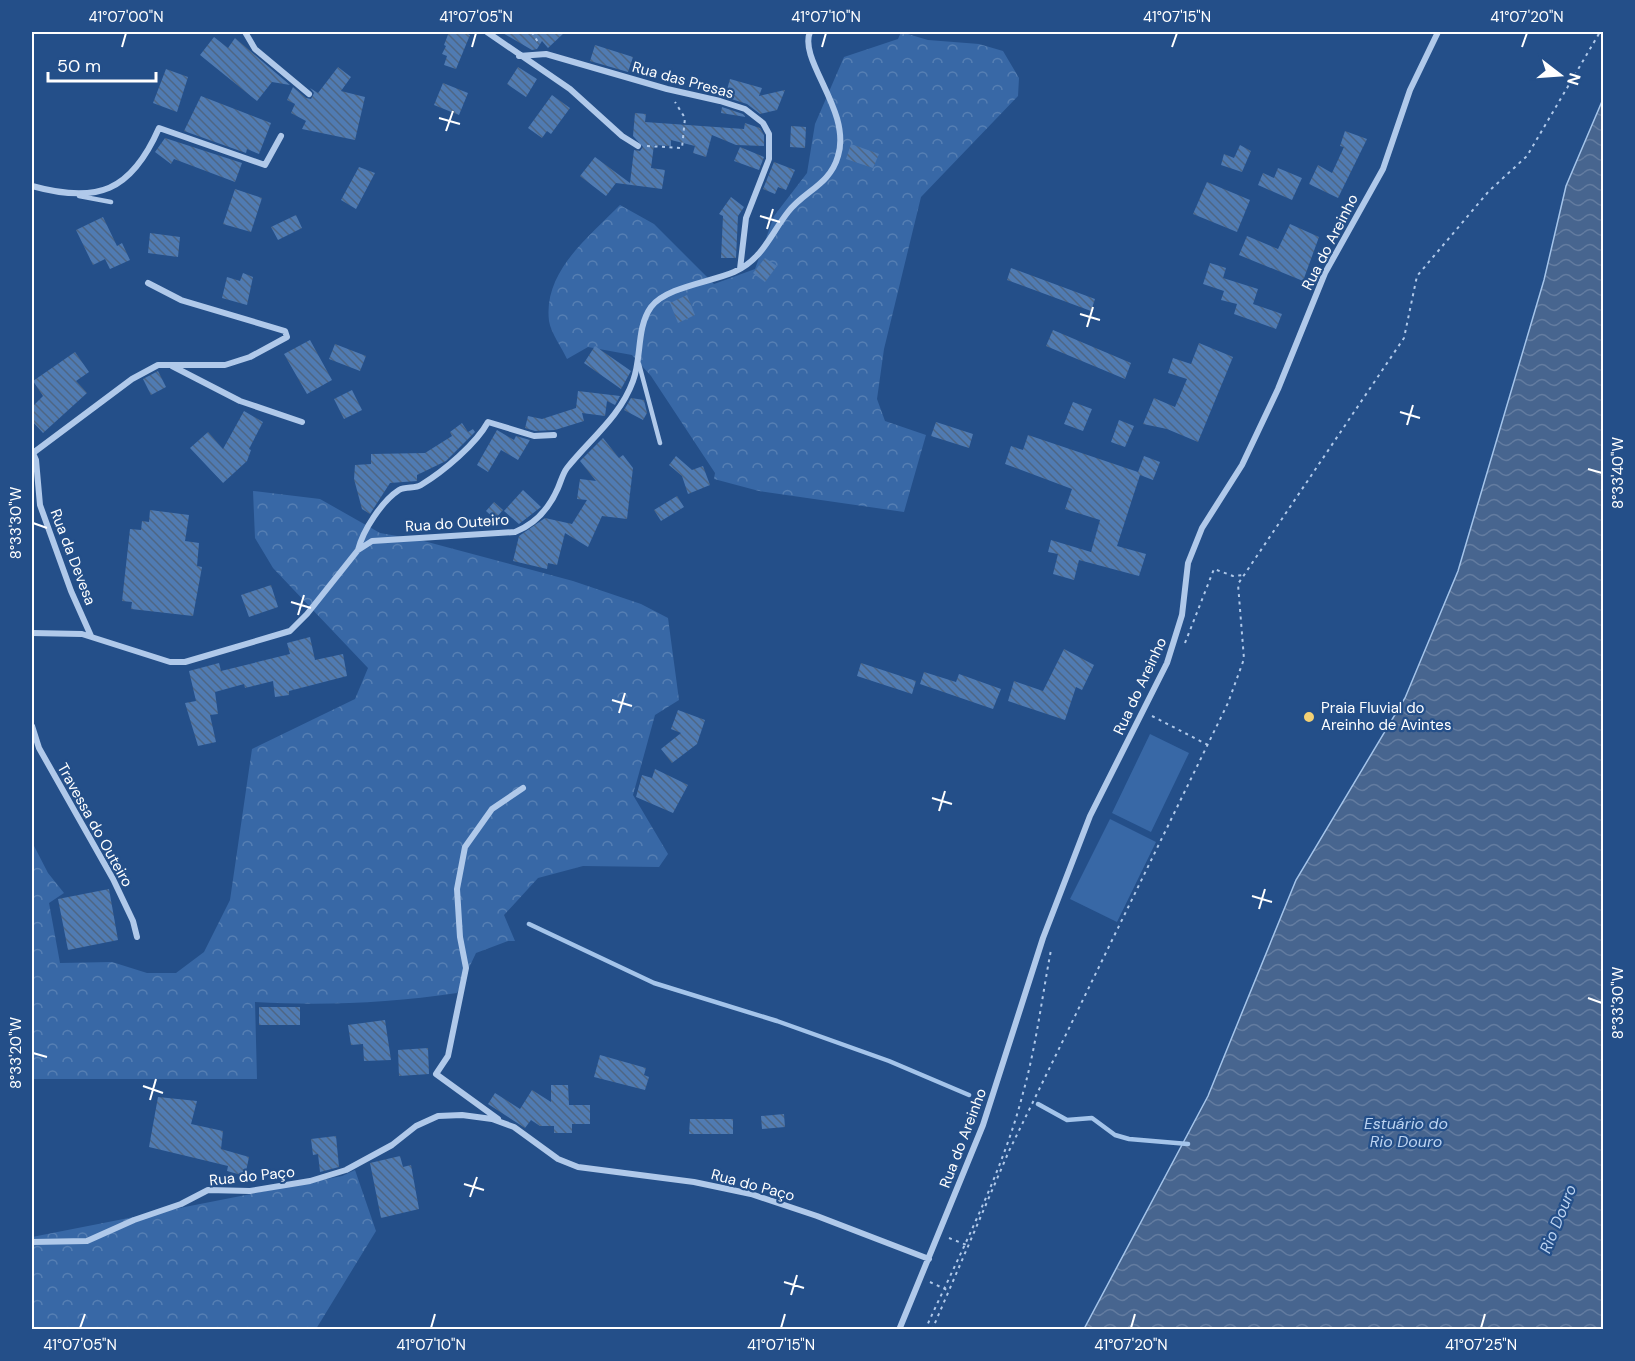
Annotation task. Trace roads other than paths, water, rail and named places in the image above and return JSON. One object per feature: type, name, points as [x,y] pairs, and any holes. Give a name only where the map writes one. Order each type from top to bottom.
[{"type":"street","points":[[245,32],[255,49],[309,94]]},
{"type":"street","points":[[487,32],[570,89],[622,136],[638,146]]},
{"type":"street","name":"Rua do Outeiro","points":[[358,550],[372,541],[515,532],[527,527],[544,512],[565,470],[603,430],[619,408],[639,364],[643,324],[652,306],[669,294],[740,268],[756,259],[788,211],[826,180],[838,158],[842,137],[838,115],[810,54],[808,37],[810,32]]},
{"type":"street","name":"Rua do Areinho","points":[[899,1329],[983,1125],[1042,938],[1089,816],[1167,663],[1177,635],[1188,563],[1202,528],[1242,465],[1278,389],[1325,273],[1383,169],[1410,90],[1438,32]]},
{"type":"street","name":"Rua das Presas","points":[[519,56],[546,54],[745,109],[763,123],[769,134],[769,159],[746,218],[740,268]]},
{"type":"street","points":[[32,186],[79,196],[105,191],[126,179],[149,150],[159,128],[265,165],[280,136]]},
{"type":"street","points":[[32,452],[132,379],[158,366],[168,364],[225,365],[250,357],[287,337],[285,331],[181,300],[148,283]]},
{"type":"street","points":[[168,364],[240,400],[278,416],[302,422]]},
{"type":"street","points":[[32,633],[82,634],[170,662],[185,662],[290,631],[307,614],[358,550],[361,536],[390,498],[401,488],[420,486],[479,438],[488,422],[534,436],[554,435]]},
{"type":"street","name":"Rua da Devesa","points":[[32,452],[36,460],[40,505],[71,591],[91,636]]},
{"type":"street","name":"Travessa do Outeiro","points":[[32,726],[39,748],[113,879],[133,921],[136,937]]},
{"type":"street","name":"Rua do Paço","points":[[523,788],[492,809],[465,847],[457,889],[460,937],[466,968],[448,1056],[436,1074],[503,1123],[535,1141],[558,1159],[578,1167],[694,1182],[751,1194],[818,1216],[929,1259]]},
{"type":"street","name":"Rua do Paço","points":[[32,1242],[87,1241],[134,1220],[182,1204],[208,1190],[250,1191],[310,1181],[346,1170],[392,1145],[416,1126],[438,1116],[462,1115],[503,1123]]},
{"type":"lane","points":[[79,196],[111,202]]},
{"type":"lane","points":[[639,364],[660,443]]},
{"type":"water","name":"Estuário do Rio Douro","points":[[1603,99],[1603,1329],[1084,1329],[1208,1096],[1296,880],[1405,698],[1458,571],[1544,280],[1566,186]]},
{"type":"waterway","points":[[529,924],[654,983],[777,1021],[889,1061],[969,1095]]},
{"type":"waterway","points":[[1038,1104],[1067,1120],[1092,1118],[1115,1135],[1129,1139],[1188,1144]]},
{"type":"place","name":"Praia Fluvial do Areinho de Avintes","points":[[1309,717]]},
{"type":"water label","name":"Rio Douro","points":[[1558,1219]]}]
